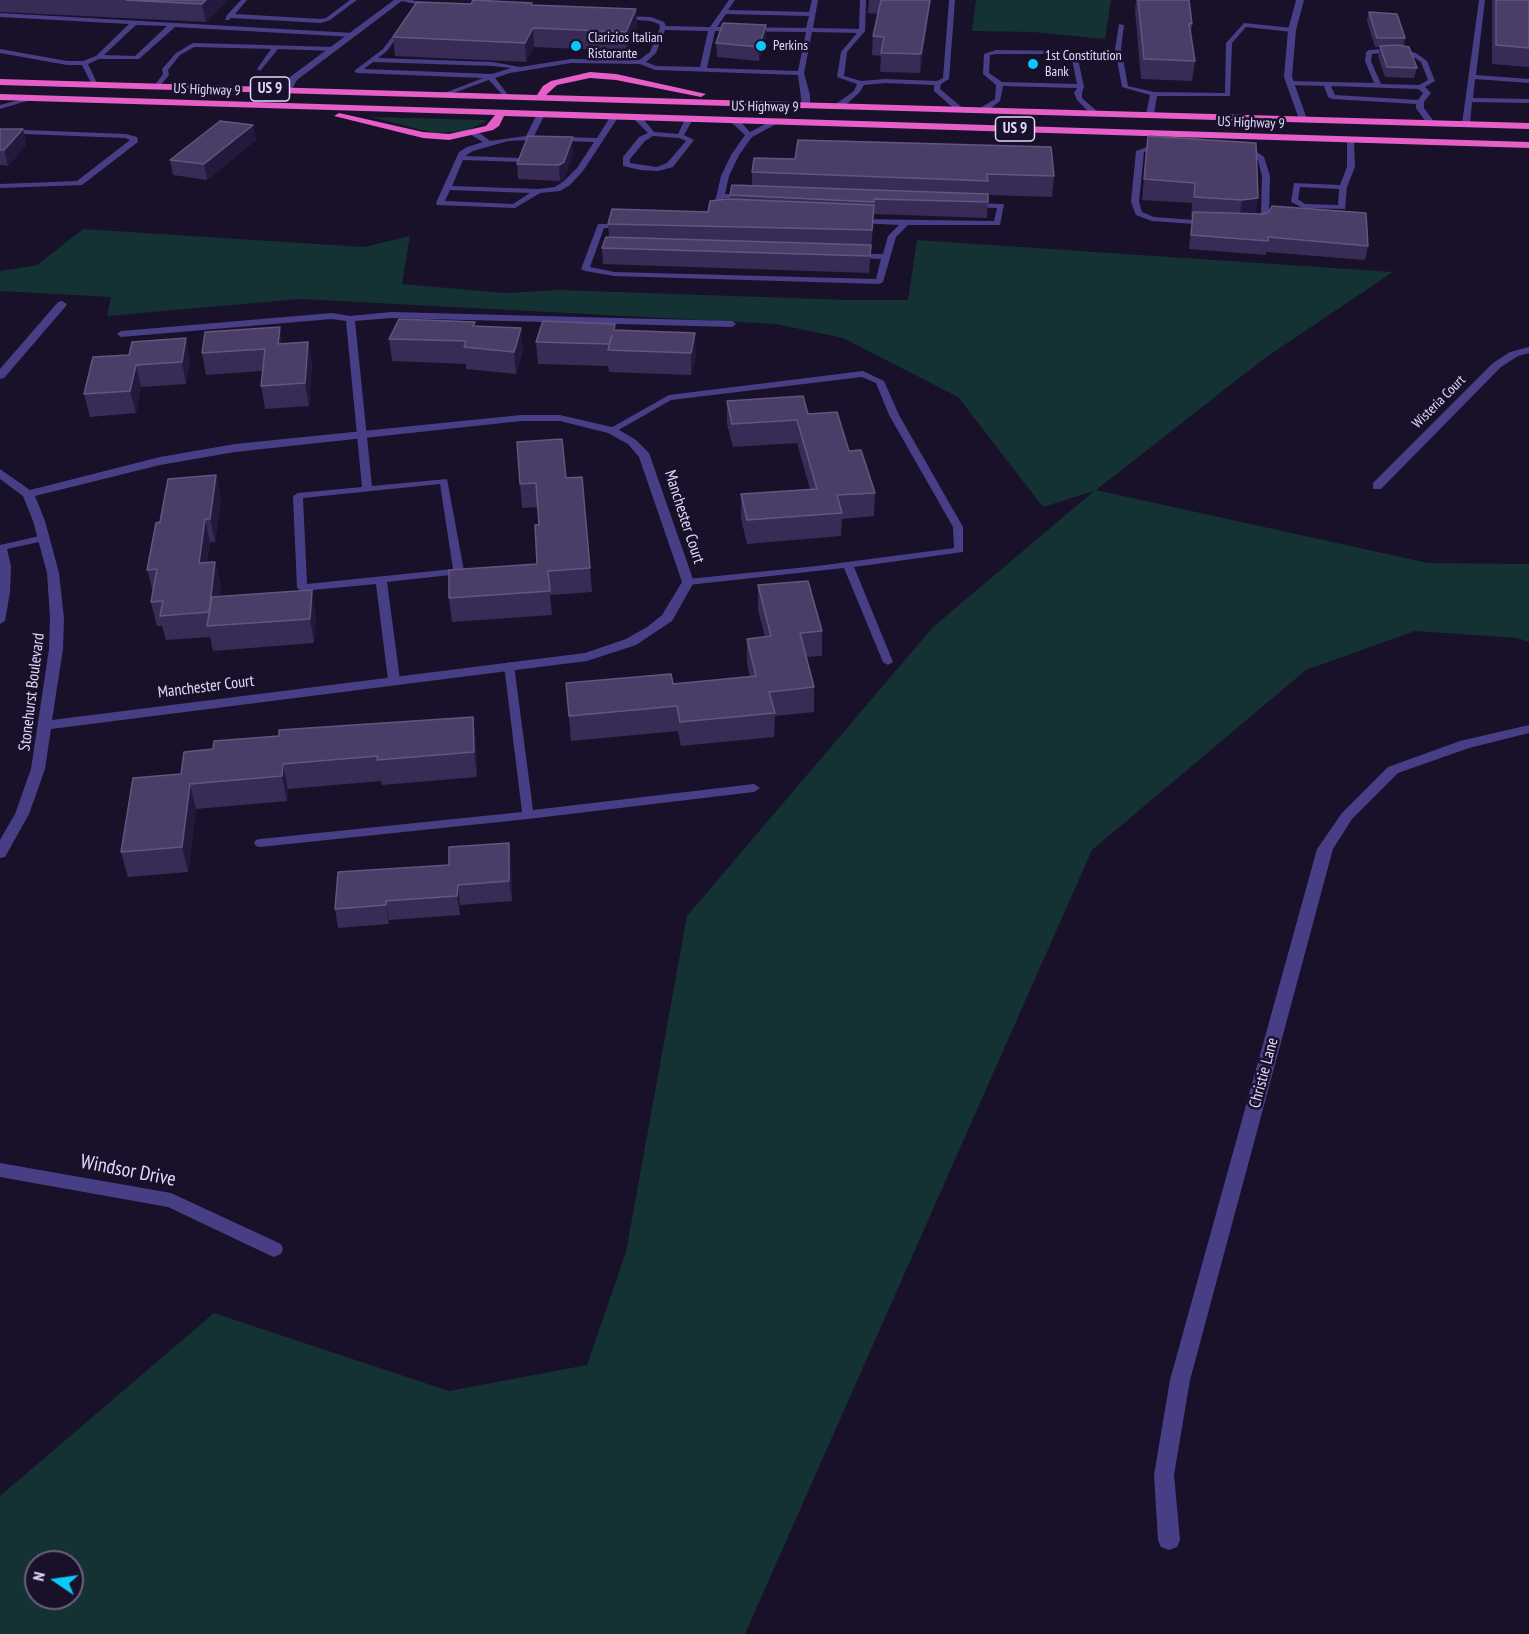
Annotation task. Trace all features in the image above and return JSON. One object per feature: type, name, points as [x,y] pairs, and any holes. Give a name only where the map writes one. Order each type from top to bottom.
[{"type":"highway","points":[[576,115],[546,106],[540,97],[546,88],[577,76],[601,75],[760,104]]},
{"type":"highway","name":"US Highway 9","points":[[0,81],[1529,126]]},
{"type":"highway","points":[[298,106],[423,135],[449,137],[474,133],[495,124],[501,113],[494,105],[464,95]]},
{"type":"highway","name":"US Highway 9","points":[[0,97],[1529,145]]},
{"type":"street","points":[[287,90],[293,79],[399,0]]},
{"type":"street","points":[[1300,0],[1292,30],[1288,77],[1303,119]]},
{"type":"street","points":[[0,376],[62,304]]},
{"type":"street","name":"Wisteria Court","points":[[1377,486],[1497,365],[1514,354],[1529,350]]},
{"type":"street","name":"Manchester Court","points":[[28,494],[190,455],[539,417],[582,421],[612,430],[632,442],[648,460],[688,582],[667,618],[652,630],[631,642],[587,657],[45,725]]},
{"type":"street","points":[[0,472],[28,494]]},
{"type":"street","name":"Stonehurst Boulevard","points":[[0,853],[22,814],[34,780],[56,649],[57,618],[53,573],[44,538],[28,494]]},
{"type":"street","name":"Christie Lane","points":[[1169,1540],[1164,1475],[1180,1380],[1325,849],[1347,816],[1393,770],[1465,744],[1529,729]]},
{"type":"street","name":"Windsor Drive","points":[[0,1170],[171,1200],[274,1249]]},
{"type":"lane","points":[[220,27],[244,0]]},
{"type":"lane","points":[[229,16],[321,21],[328,19],[354,0]]},
{"type":"lane","points":[[399,0],[439,5]]},
{"type":"lane","points":[[703,69],[712,29],[732,0]]},
{"type":"lane","points":[[806,105],[801,73],[815,0]]},
{"type":"lane","points":[[863,0],[862,32],[844,52],[840,77],[861,83],[885,81],[938,83],[946,79],[952,0]]},
{"type":"lane","points":[[1466,124],[1482,0]]},
{"type":"lane","points":[[421,10],[428,4]]},
{"type":"lane","points":[[724,12],[813,14]]},
{"type":"lane","points":[[0,15],[352,35]]},
{"type":"lane","points":[[618,17],[651,19],[662,23],[663,28],[653,53],[641,62]]},
{"type":"lane","points":[[406,21],[385,50],[357,71],[492,76]]},
{"type":"lane","points":[[0,51],[67,63],[84,63],[98,57],[135,22]]},
{"type":"lane","points":[[98,57],[137,58],[174,24]]},
{"type":"lane","points":[[1121,24],[1118,49],[1125,87],[1154,94],[1228,95],[1229,43],[1244,25],[1292,30]]},
{"type":"lane","points":[[663,28],[862,32]]},
{"type":"lane","points":[[157,86],[167,74],[164,70],[181,51],[193,45],[334,49]]},
{"type":"lane","points":[[260,69],[276,47]]},
{"type":"lane","points":[[1289,83],[1378,86],[1420,87],[1432,81],[1424,61],[1414,54],[1396,50],[1379,50],[1369,52],[1368,61],[1378,86]]},
{"type":"lane","points":[[1079,90],[1000,88],[986,74],[987,54],[1074,52],[1079,90],[1079,99],[1095,113]]},
{"type":"lane","points":[[371,60],[484,64],[521,68]]},
{"type":"lane","points":[[446,94],[492,76],[521,68],[571,61],[641,62],[655,68],[801,73]]},
{"type":"lane","points":[[84,63],[95,85]]},
{"type":"lane","points":[[478,75],[484,64]]},
{"type":"lane","points":[[492,76],[505,96]]},
{"type":"lane","points":[[1472,77],[1529,81]]},
{"type":"lane","points":[[838,106],[857,92],[861,83]]},
{"type":"lane","points":[[938,83],[936,90],[961,110]]},
{"type":"lane","points":[[1327,84],[1332,97],[1420,102]]},
{"type":"lane","points":[[1420,87],[1427,93],[1420,102],[1420,108],[1431,123]]},
{"type":"lane","points":[[983,110],[998,100],[1000,88]]},
{"type":"lane","points":[[1150,114],[1154,94]]},
{"type":"lane","points":[[0,107],[33,98]]},
{"type":"lane","points":[[1469,100],[1529,101]]},
{"type":"lane","points":[[529,138],[541,114]]},
{"type":"lane","points":[[447,188],[538,191],[557,189],[567,183],[580,169],[615,116]]},
{"type":"lane","points":[[637,117],[652,134]]},
{"type":"lane","points":[[680,136],[689,119]]},
{"type":"lane","points":[[734,120],[749,135]]},
{"type":"lane","points":[[728,216],[712,217],[721,196],[725,176],[749,135],[778,121]]},
{"type":"lane","points":[[0,131],[126,136],[134,139],[134,142],[79,183],[0,186]]},
{"type":"lane","points":[[474,133],[489,143]]},
{"type":"lane","points":[[1140,133],[1150,148]]},
{"type":"lane","points":[[652,134],[680,136],[690,140],[670,165],[658,169],[626,164],[626,159],[642,140],[652,134]]},
{"type":"lane","points":[[1251,225],[1263,222],[1266,195],[1264,165],[1261,159],[1252,154],[1255,137]]},
{"type":"lane","points":[[538,191],[515,206],[440,203],[460,158],[470,149],[508,139],[599,140]]},
{"type":"lane","points":[[1342,187],[1297,185],[1294,200],[1303,206],[1342,207],[1342,187],[1351,167],[1350,140]]},
{"type":"lane","points":[[1162,151],[1150,148],[1140,152],[1135,202],[1139,213],[1152,219],[1220,224]]},
{"type":"lane","points":[[460,158],[520,160]]},
{"type":"lane","points":[[721,196],[756,197]]},
{"type":"lane","points":[[847,221],[906,224],[997,223],[1001,206],[966,205]]},
{"type":"lane","points":[[635,225],[601,226],[585,269],[614,274],[879,282],[892,236],[906,224]]},
{"type":"lane","points":[[593,249],[604,249]]},
{"type":"lane","points":[[840,256],[886,257]]},
{"type":"lane","points":[[121,334],[332,316],[350,319],[391,315],[732,324]]},
{"type":"lane","points":[[350,319],[368,488]]},
{"type":"lane","points":[[612,430],[669,398],[863,374],[880,381],[894,415],[958,527],[959,550],[848,565],[688,582]]},
{"type":"lane","points":[[444,481],[459,571],[381,580],[302,588],[298,496],[444,481]]},
{"type":"lane","points":[[0,621],[5,592],[6,566],[1,548],[44,538]]},
{"type":"lane","points":[[848,565],[888,662]]},
{"type":"lane","points":[[381,580],[394,680]]},
{"type":"lane","points":[[509,665],[528,815]]},
{"type":"lane","points":[[260,843],[528,815],[754,788]]},
{"type":"green space","points":[[976,0],[1111,0],[1105,39],[1033,32],[972,31]]},
{"type":"green space","points":[[371,117],[487,121],[466,131],[434,133]]},
{"type":"green space","points":[[83,229],[364,247],[410,236],[402,284],[506,293],[559,290],[908,300],[917,240],[1393,272],[1265,358],[1096,490],[1428,563],[1529,564],[1529,642],[1517,638],[1415,631],[1306,670],[1092,850],[745,1634],[0,1634],[0,1496],[214,1313],[449,1391],[587,1365],[626,1252],[687,916],[933,627],[1094,491],[1043,507],[958,397],[843,338],[776,324],[300,299],[107,316],[111,297],[0,291],[0,271],[37,265]]},
{"type":"building","points":[[126,0],[206,0],[202,4]]},
{"type":"building","points":[[473,0],[636,9],[626,32],[533,28],[525,43],[393,37],[417,2],[471,4]]},
{"type":"building","points":[[881,0],[930,0],[921,54],[881,53],[884,37],[873,36]]},
{"type":"building","points":[[1138,0],[1189,0],[1192,24],[1189,23],[1195,61],[1144,59]]},
{"type":"building","points":[[1496,0],[1529,0],[1529,48],[1496,45]]},
{"type":"building","points":[[1369,12],[1397,14],[1405,38],[1377,38]]},
{"type":"building","points":[[723,23],[766,25],[759,47],[716,43]]},
{"type":"building","points":[[1380,46],[1409,47],[1417,68],[1387,67]]},
{"type":"building","points":[[220,121],[253,125],[204,164],[170,160]]},
{"type":"building","points":[[0,129],[23,129],[4,150],[0,150]]},
{"type":"building","points":[[528,136],[573,137],[564,162],[559,165],[517,164]]},
{"type":"building","points":[[1148,136],[1256,143],[1258,198],[1242,200],[1194,197],[1195,183],[1144,179]]},
{"type":"building","points":[[798,140],[1051,147],[1054,176],[987,174],[988,181],[752,172],[754,158],[795,159]]},
{"type":"building","points":[[732,185],[988,194],[988,202],[874,199],[874,202],[730,195]]},
{"type":"building","points":[[728,199],[874,205],[872,230],[608,224],[612,209],[708,212],[710,201]]},
{"type":"building","points":[[1272,206],[1366,213],[1368,246],[1268,237],[1268,241],[1191,235],[1193,212],[1262,214],[1269,212]]},
{"type":"building","points":[[606,237],[871,245],[870,256],[602,248]]},
{"type":"building","points":[[399,319],[475,322],[473,326],[521,328],[514,352],[464,347],[466,341],[389,339]]},
{"type":"building","points":[[543,321],[615,324],[614,330],[695,333],[691,353],[608,350],[612,335],[609,344],[536,342]]},
{"type":"building","points":[[280,327],[278,344],[308,342],[305,383],[261,386],[265,349],[202,353],[205,332]]},
{"type":"building","points":[[186,338],[182,362],[136,365],[130,391],[84,394],[93,357],[129,355],[132,342]]},
{"type":"building","points":[[803,396],[808,414],[837,412],[849,451],[861,450],[875,493],[837,495],[842,513],[747,520],[741,494],[817,489],[797,420],[732,424],[727,401]]},
{"type":"building","points":[[562,439],[566,478],[582,477],[590,568],[548,571],[550,591],[449,598],[449,570],[537,564],[535,525],[539,525],[536,483],[520,484],[517,442]]},
{"type":"building","points":[[216,475],[210,519],[205,519],[199,563],[215,562],[209,612],[160,616],[163,601],[151,602],[157,569],[147,570],[156,523],[160,522],[168,479]]},
{"type":"building","points":[[808,581],[822,631],[800,633],[814,687],[769,692],[775,713],[680,722],[677,706],[569,716],[566,683],[671,674],[673,684],[756,676],[747,639],[771,636],[758,585]]},
{"type":"building","points":[[312,590],[310,619],[207,626],[212,597]]},
{"type":"building","points":[[473,717],[474,752],[377,760],[378,756],[283,764],[282,776],[190,784],[182,847],[121,852],[133,778],[181,774],[184,752],[213,749],[214,741],[279,736],[279,730]]},
{"type":"building","points":[[509,843],[509,881],[458,885],[457,896],[386,901],[386,905],[335,909],[338,872],[449,865],[449,847]]},
{"type":"place","name":"Clarizios Italian Ristorante","points":[[576,46]]},
{"type":"place","name":"Perkins","points":[[761,46]]},
{"type":"place","name":"1st Constitution Bank","points":[[1033,64]]}]
